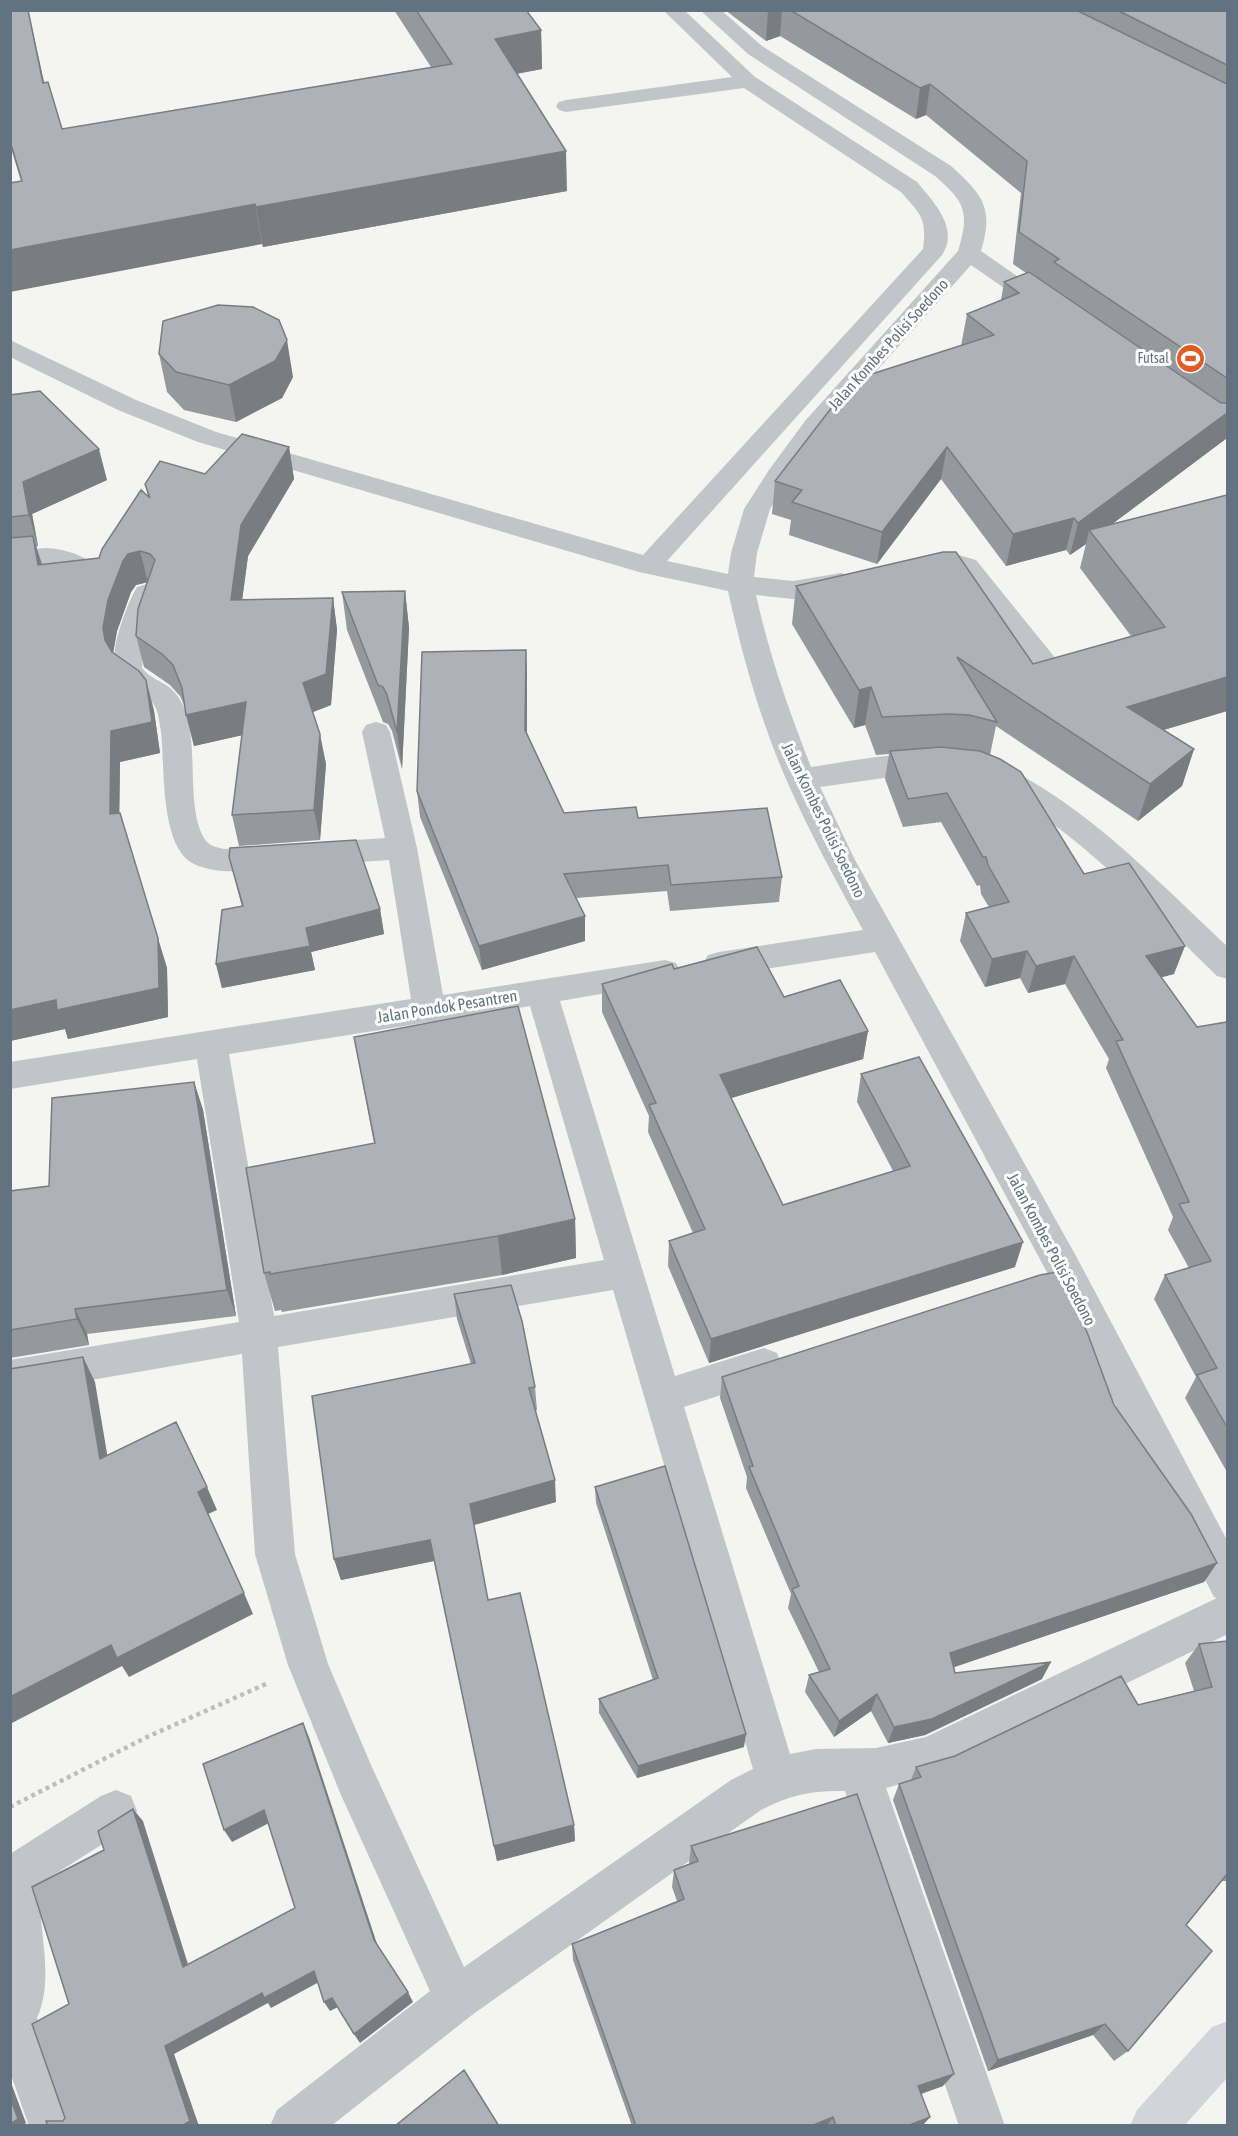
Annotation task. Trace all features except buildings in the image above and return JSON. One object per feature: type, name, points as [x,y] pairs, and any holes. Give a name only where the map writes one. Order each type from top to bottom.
[{"type":"main road","points":[[1153,2126],[1227,2043]]},
{"type":"street","points":[[648,566],[934,250],[937,227],[927,207],[909,187],[748,81],[672,10]]},
{"type":"street","name":"Jalan Kombes Polisi Soedono","points":[[709,10],[755,50],[943,171],[966,191],[977,211],[976,231],[969,253],[814,426],[757,509],[744,553],[741,585],[751,634],[774,710],[801,779],[840,860],[884,939],[1047,1274],[1227,1582]]},
{"type":"street","points":[[566,106],[748,81]]},
{"type":"street","points":[[969,253],[1060,317]]},
{"type":"street","points":[[10,347],[127,405],[207,436],[648,566],[741,585],[793,590],[867,578]]},
{"type":"street","points":[[10,560],[43,556],[65,558],[86,569],[96,582]]},
{"type":"street","points":[[900,572],[955,563],[968,566],[1051,672]]},
{"type":"street","points":[[147,593],[128,651],[128,669],[134,678],[155,688],[165,697],[171,710],[178,740],[183,825],[191,843],[201,855],[224,860],[402,848]]},
{"type":"street","points":[[376,732],[402,848],[429,1009]]},
{"type":"street","points":[[801,779],[898,766],[965,766],[981,769],[1010,782],[1058,812],[1102,848],[1227,967]]},
{"type":"street","name":"Jalan Pondok Pesantren","points":[[10,1076],[541,990],[884,939]]},
{"type":"street","points":[[541,990],[777,1779]]},
{"type":"street","points":[[211,1043],[259,1336],[275,1554],[308,1665],[356,1780],[456,1999]]},
{"type":"street","points":[[10,1377],[625,1272]]},
{"type":"street","points":[[663,1396],[797,1354]]},
{"type":"street","points":[[293,2126],[456,1999],[746,1795],[777,1779],[801,1772],[826,1768],[859,1770],[894,1768],[931,1756],[1174,1641],[1227,1612]]},
{"type":"street","points":[[859,1770],[982,2126]]},
{"type":"street","points":[[52,2126],[14,2017],[23,1999],[13,1909],[14,1887],[18,1875],[27,1866],[116,1811]]},
{"type":"path","points":[[10,1807],[147,1737],[308,1665]]},
{"type":"place","name":"Futsal","points":[[1190,358]]}]
